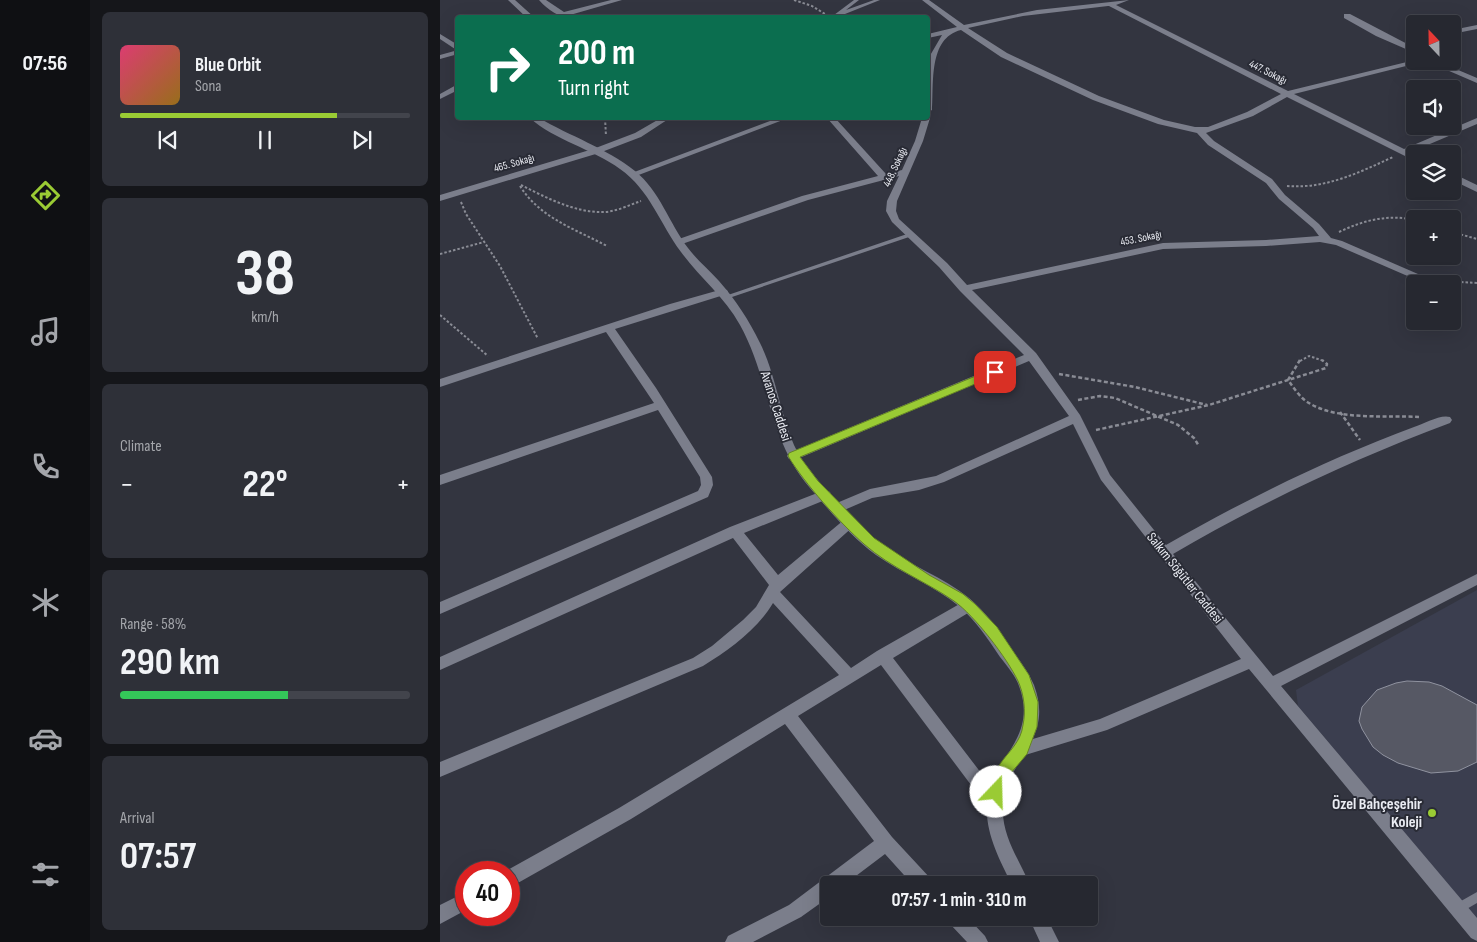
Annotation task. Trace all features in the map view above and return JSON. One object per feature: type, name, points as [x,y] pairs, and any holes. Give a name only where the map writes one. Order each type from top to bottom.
[{"type":"street","points":[[511,0],[528,15]]},
{"type":"street","points":[[542,0],[566,15]]},
{"type":"street","points":[[571,15],[619,0]]},
{"type":"street","points":[[925,0],[994,49],[1096,98],[1161,122],[1200,131],[1209,130],[1236,120],[1286,94],[1338,79],[1406,64]]},
{"type":"street","points":[[1111,4],[1121,0]]},
{"type":"street","points":[[930,36],[963,26],[1023,14],[1111,4],[1126,0]]},
{"type":"street","name":"447. Sokağı","points":[[1111,4],[1404,152]]},
{"type":"street","points":[[1347,16],[1373,31],[1406,45]]},
{"type":"street","points":[[1461,30],[1477,27]]},
{"type":"street","points":[[930,59],[937,45],[949,31]]},
{"type":"street","points":[[440,36],[455,48]]},
{"type":"street","points":[[440,57],[455,51]]},
{"type":"street","points":[[1451,70],[1477,81]]},
{"type":"street","points":[[440,97],[455,88]]},
{"type":"street","name":"Avanos Caddesi","points":[[538,120],[601,149],[633,174],[653,196],[679,242],[725,295],[756,345],[787,442],[802,470],[869,542],[968,606],[992,631],[1024,679],[1029,690],[1032,714],[1027,738],[1022,749],[1005,769],[996,792],[994,804],[1001,844],[1017,876]]},
{"type":"street","name":"465. Sokağı","points":[[440,198],[601,149],[638,135],[663,120]]},
{"type":"street","points":[[633,174],[779,120]]},
{"type":"street","points":[[833,120],[884,177]]},
{"type":"street","name":"448. Sokağı","points":[[898,225],[893,216],[891,206],[893,196],[919,141],[925,120]]},
{"type":"street","points":[[1404,152],[1477,121]]},
{"type":"street","points":[[1200,131],[1211,143],[1269,181],[1282,197],[1316,226],[1327,240],[1339,242],[1378,261],[1413,275]]},
{"type":"street","points":[[679,242],[782,206],[904,172]]},
{"type":"street","points":[[1461,181],[1477,190]]},
{"type":"street","name":"Salkım Söğütler Caddesi","points":[[898,225],[944,264],[964,288],[1032,356],[1067,403],[1084,432],[1105,477],[1251,661],[1477,932]]},
{"type":"street","name":"453. Sokağı","points":[[964,288],[1163,246],[1327,240]]},
{"type":"street","points":[[440,383],[674,306],[725,295]]},
{"type":"street","points":[[440,608],[702,494],[707,485],[706,477],[661,405],[609,328]]},
{"type":"street","points":[[793,456],[1032,356]]},
{"type":"street","points":[[440,480],[661,405]]},
{"type":"street","points":[[837,508],[870,494],[919,485],[940,478],[1076,418]]},
{"type":"street","points":[[1164,552],[1260,499],[1364,451],[1446,420]]},
{"type":"street","points":[[440,664],[735,531],[825,496]]},
{"type":"street","points":[[440,770],[691,665],[717,650],[761,612],[774,589],[850,522]]},
{"type":"street","points":[[735,531],[774,589],[849,676]]},
{"type":"street","points":[[1271,684],[1477,579]]},
{"type":"street","points":[[520,873],[599,829],[882,655],[968,606]]},
{"type":"street","points":[[882,655],[994,804]]},
{"type":"street","points":[[1022,749],[1102,725],[1251,661]]},
{"type":"street","points":[[787,714],[886,843],[917,876]]},
{"type":"street","points":[[843,876],[886,843]]},
{"type":"street","points":[[734,942],[795,911],[820,893]]},
{"type":"street","points":[[440,915],[455,907]]},
{"type":"street","points":[[963,926],[978,942]]},
{"type":"street","points":[[1042,926],[1050,942]]},
{"type":"lane","points":[[835,15],[857,0]]},
{"type":"lane","points":[[837,15],[878,0]]},
{"type":"lane","points":[[725,295],[910,235]]},
{"type":"lane","points":[[1458,909],[1477,897]]},
{"type":"path","points":[[794,0],[812,6],[826,15]]},
{"type":"path","points":[[601,149],[605,120]]},
{"type":"path","points":[[1269,181],[1295,187],[1317,187],[1362,171],[1404,152]]},
{"type":"path","points":[[606,246],[543,212],[528,199],[519,184],[557,200],[600,212],[611,211],[653,196]]},
{"type":"path","points":[[457,192],[466,214],[500,266],[543,349]]},
{"type":"path","points":[[1327,240],[1345,229],[1373,220],[1398,217],[1406,218]]},
{"type":"path","points":[[1461,235],[1477,239]]},
{"type":"path","points":[[440,254],[484,242]]},
{"type":"path","points":[[440,315],[496,364]]},
{"type":"path","points":[[1084,432],[1209,405],[1324,369],[1327,366],[1326,362],[1313,356],[1303,358],[1288,380]]},
{"type":"path","points":[[1044,372],[1126,385],[1209,405]]},
{"type":"path","points":[[1288,380],[1302,397],[1310,403],[1326,409],[1446,420]]},
{"type":"path","points":[[1067,403],[1106,396],[1115,398],[1182,428],[1200,446]]},
{"type":"path","points":[[1339,411],[1355,431],[1364,451]]},
{"type":"shaded area","name":"Özel Bahçeşehir Koleji","points":[[1477,590],[1477,919],[1298,706],[1296,690]]},
{"type":"building","points":[[1407,681],[1429,682],[1442,686],[1477,705],[1477,762],[1458,771],[1431,773],[1398,763],[1373,747],[1359,721],[1362,707],[1377,690]]},
{"type":"place","name":"Özel Bahçeşehir Koleji","points":[[1432,813]]},
{"type":"route","points":[[995,372],[793,456],[814,484],[869,542],[925,579],[942,587],[971,608],[992,631],[1024,679],[1029,690],[1031,702],[1030,727],[1022,749],[1005,769],[996,792]]}]
